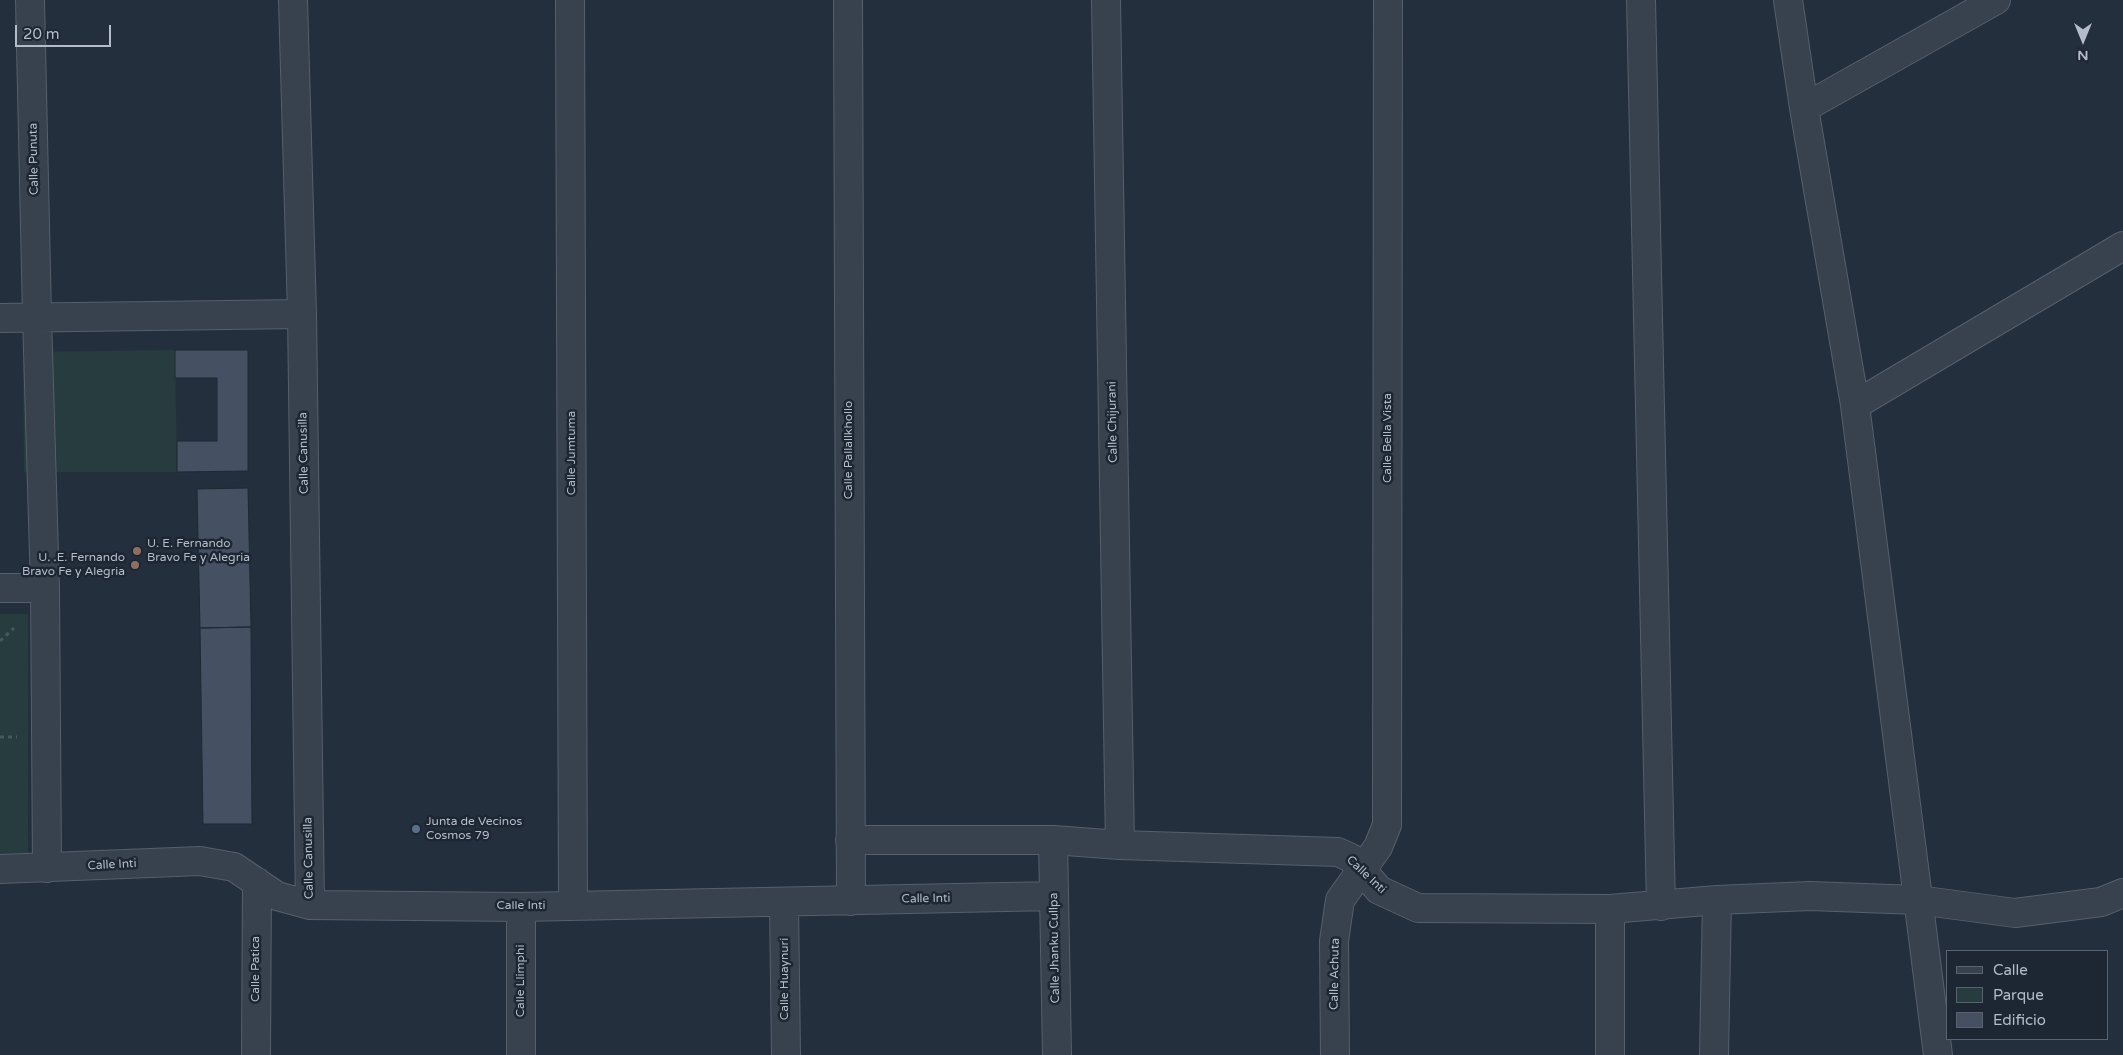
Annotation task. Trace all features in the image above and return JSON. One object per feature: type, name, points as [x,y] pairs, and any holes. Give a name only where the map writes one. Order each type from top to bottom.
[{"type":"street","name":"Calle Punuta","points":[[30,0],[37,317],[46,588],[46,868]]},
{"type":"street","name":"Calle Canusilla","points":[[293,0],[302,314],[310,905]]},
{"type":"street","name":"Calle Jumtuma","points":[[570,0],[573,906]]},
{"type":"street","name":"Calle Pallallkhollo","points":[[848,0],[851,901]]},
{"type":"street","name":"Calle Chijurani","points":[[1106,0],[1120,845]]},
{"type":"street","name":"Calle Bella Vista","points":[[1362,869],[1378,847],[1387,826],[1388,0]]},
{"type":"street","points":[[1641,0],[1661,906]]},
{"type":"street","points":[[1788,0],[1804,108],[1854,405],[1938,1055]]},
{"type":"street","points":[[1804,108],[1996,0]]},
{"type":"street","points":[[1854,405],[2123,246]]},
{"type":"street","points":[[0,318],[302,314]]},
{"type":"street","points":[[0,588],[46,588]]},
{"type":"street","name":"Calle Inti","points":[[850,840],[1053,840],[1120,845],[1338,852],[1351,858],[1379,890],[1418,908],[1610,909],[1717,900],[1810,896],[1918,900],[2015,913],[2101,902],[2123,893]]},
{"type":"street","name":"Calle Jhanku Cullpa","points":[[1053,840],[1057,1055]]},
{"type":"street","name":"Calle Inti","points":[[0,869],[200,861],[234,867],[277,896],[310,905],[521,907],[1054,896]]},
{"type":"street","name":"Calle Achuta","points":[[1335,1055],[1334,941],[1340,900],[1362,869]]},
{"type":"street","name":"Calle Patica","points":[[256,1055],[257,882]]},
{"type":"street","points":[[1714,1055],[1717,900]]},
{"type":"street","name":"Calle Huaynuri","points":[[784,902],[786,1055]]},
{"type":"street","name":"Calle Llimphi","points":[[521,907],[521,1055]]},
{"type":"street","points":[[1610,909],[1610,1055]]},
{"type":"path","points":[[0,641],[22,622]]},
{"type":"path","points":[[0,737],[22,737]]},
{"type":"green space","points":[[175,350],[177,472],[24,472],[23,352]]},
{"type":"green space","points":[[0,614],[28,614],[28,863],[0,863]]},
{"type":"building","points":[[175,350],[248,350],[248,471],[177,472],[177,441],[217,441],[217,378],[175,378]]},
{"type":"building","points":[[248,488],[251,627],[200,628],[197,489]]},
{"type":"building","points":[[251,627],[252,824],[203,824],[200,628]]},
{"type":"place","name":"U. E. Fernando Bravo Fe y Alegria","points":[[137,551]]},
{"type":"place","name":"U. .E. Fernando Bravo Fe y Alegria","points":[[135,565]]},
{"type":"place","name":"Junta de Vecinos Cosmos 79","points":[[416,829]]}]
